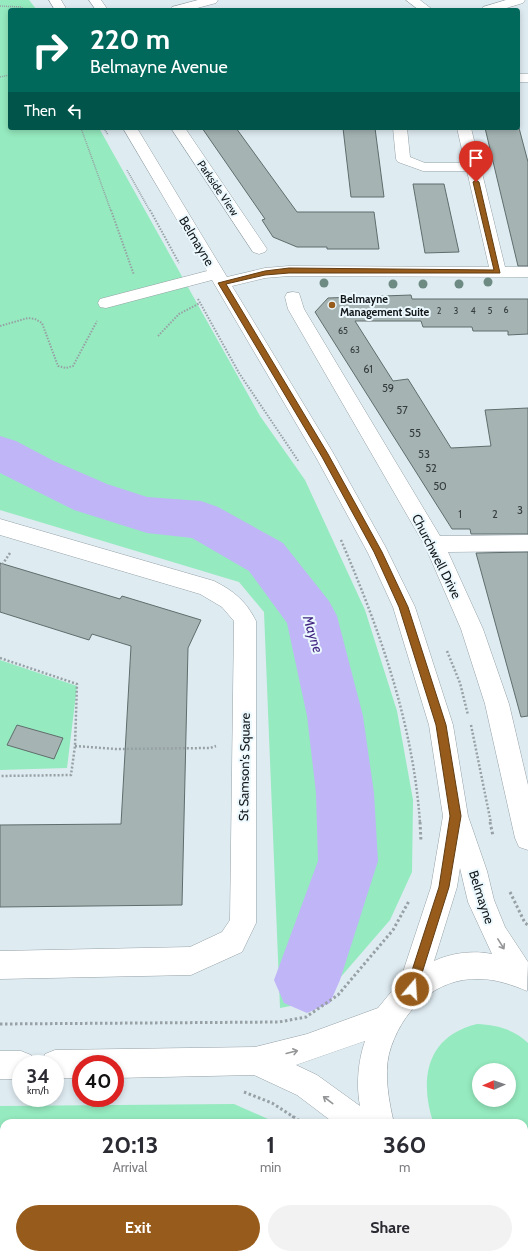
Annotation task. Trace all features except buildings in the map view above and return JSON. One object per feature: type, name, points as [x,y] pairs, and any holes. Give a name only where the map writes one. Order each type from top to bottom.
[{"type":"street","points":[[183,8],[212,0]]},
{"type":"street","points":[[412,0],[424,8]]},
{"type":"street","points":[[494,8],[520,0]]},
{"type":"street","name":"Belmayne","points":[[131,130],[325,456],[378,552],[404,607],[441,725],[456,816],[474,871],[481,902],[496,936],[524,975]]},
{"type":"street","name":"Parkside View","points":[[179,130],[259,249]]},
{"type":"street","points":[[400,130],[404,159],[423,167],[473,167]]},
{"type":"street","points":[[464,130],[498,272]]},
{"type":"street","points":[[106,303],[140,294],[219,279],[289,270],[528,272]]},
{"type":"street","name":"Churchwell Drive","points":[[293,297],[296,309],[434,544],[472,629],[497,704],[520,762],[528,838]]},
{"type":"street","name":"St Samson's Square","points":[[0,526],[206,587],[224,596],[240,608],[245,621],[243,923],[232,942],[191,961],[0,965]]},
{"type":"street","points":[[434,544],[528,544]]},
{"type":"street","name":"Belmayne","points":[[412,989],[444,887],[456,816]]},
{"type":"street","name":"Belmayne","points":[[378,1119],[373,1096],[374,1055],[387,1019],[412,989],[444,970],[480,965],[524,975]]},
{"type":"street","points":[[64,1064],[255,1061],[307,1048],[387,1019]]},
{"type":"street","points":[[255,1061],[307,1085],[354,1119]]},
{"type":"street","points":[[0,1065],[12,1065]]},
{"type":"path","points":[[0,6],[22,8]]},
{"type":"path","points":[[82,130],[140,294]]},
{"type":"path","points":[[0,326],[28,318],[36,318],[42,323],[58,366],[66,368],[73,366],[106,303]]},
{"type":"path","points":[[158,336],[179,314],[200,303]]},
{"type":"path","points":[[0,658],[78,684],[75,746],[71,775],[0,776]]},
{"type":"path","points":[[75,746],[116,749],[210,748],[244,738]]},
{"type":"path","points":[[254,1096],[272,1103],[297,1119]]},
{"type":"green space","points":[[0,0],[29,0],[35,8],[8,8],[8,130],[100,130],[260,416],[305,480],[365,610],[397,711],[413,800],[412,872],[390,920],[326,994],[306,1003],[280,1008],[264,612],[239,582],[0,510]]},
{"type":"green space","points":[[0,660],[77,686],[67,768],[0,770]]},
{"type":"green space","points":[[477,1024],[491,1025],[517,1034],[528,1043],[528,1119],[432,1119],[427,1090],[428,1075],[431,1061],[437,1049],[447,1038],[460,1030]]},
{"type":"green space","points":[[234,1104],[268,1119],[0,1119],[0,1106],[124,1107],[124,1105]]},
{"type":"waterway","name":"Mayne","points":[[0,453],[38,473],[91,497],[147,515],[201,520],[266,557],[311,616],[335,716],[345,793],[348,861],[307,980]]},
{"type":"place","name":"Belmayne Management Suite","points":[[332,305]]},
{"type":"route","points":[[412,989],[444,887],[456,816],[450,770],[441,725],[404,607],[378,552],[325,456],[222,283],[265,273],[289,270],[498,272],[476,182]]}]
